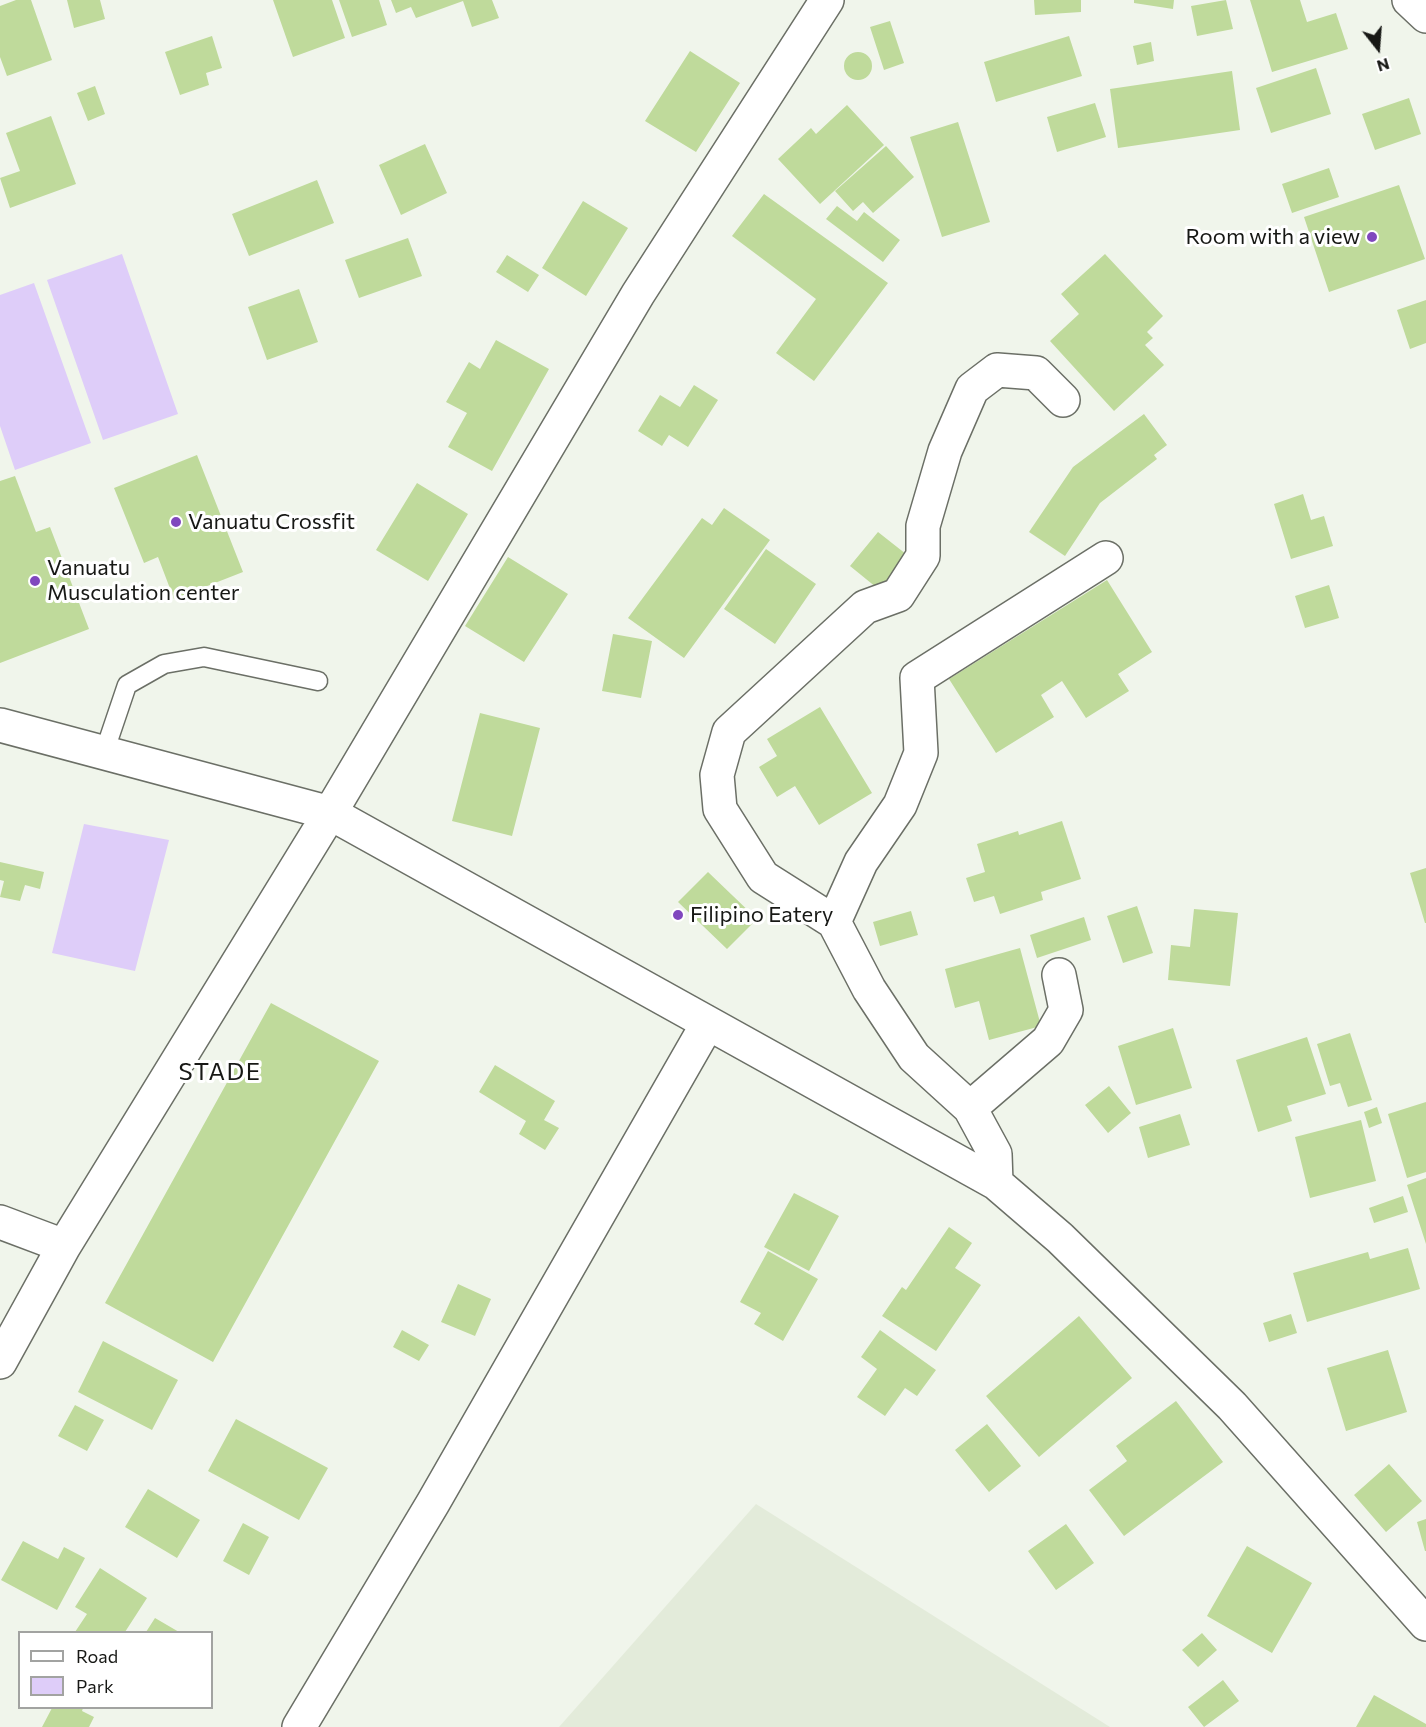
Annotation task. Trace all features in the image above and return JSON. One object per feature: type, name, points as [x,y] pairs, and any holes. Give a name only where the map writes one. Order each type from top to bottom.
[{"type":"street","points":[[0,1362],[64,1246],[330,813],[638,294],[827,0]]},
{"type":"street","points":[[996,1184],[996,1154],[970,1108],[914,1057],[869,989],[834,922],[763,877],[720,809],[717,775],[729,732],[866,607],[898,595],[923,556],[923,526],[945,451],[972,389],[997,370],[1036,374],[1063,400]]},
{"type":"street","points":[[834,922],[861,862],[900,806],[921,753],[918,678],[1106,558]]},
{"type":"street","points":[[0,725],[330,813],[996,1184],[1060,1238],[1232,1406],[1426,1624]]},
{"type":"street","points":[[970,1108],[1048,1041],[1065,1010],[1059,975]]},
{"type":"street","points":[[299,1727],[433,1503],[708,1023]]},
{"type":"street","points":[[0,1222],[64,1246]]},
{"type":"lane","points":[[104,753],[127,685],[164,664],[204,657],[318,681]]},
{"type":"shaded area","points":[[756,1504],[1110,1727],[559,1727]]},
{"type":"green space","points":[[122,254],[178,414],[103,440],[47,280]]},
{"type":"green space","points":[[34,283],[91,443],[15,470],[0,426],[0,295]]},
{"type":"green space","points":[[84,824],[169,840],[135,971],[52,953]]},
{"type":"building","points":[[16,0],[31,0],[52,60],[7,76],[0,57],[0,6]]},
{"type":"building","points":[[67,0],[100,0],[105,19],[74,28]]},
{"type":"building","points":[[273,0],[332,0],[345,38],[293,57]]},
{"type":"building","points":[[339,0],[379,0],[387,25],[352,37]]},
{"type":"building","points":[[391,0],[492,0],[499,18],[472,27],[463,1],[416,18],[411,7],[396,13]]},
{"type":"building","points":[[1034,0],[1081,0],[1081,12],[1035,15]]},
{"type":"building","points":[[1134,0],[1174,0],[1173,9],[1134,3]]},
{"type":"building","points":[[1226,0],[1233,29],[1197,36],[1191,6]]},
{"type":"building","points":[[1250,0],[1300,0],[1307,22],[1336,13],[1348,49],[1272,72]]},
{"type":"building","points":[[890,21],[904,63],[884,70],[870,27]]},
{"type":"building","points":[[212,36],[222,68],[206,73],[209,85],[180,95],[165,52]]},
{"type":"building","points":[[1069,36],[1082,76],[996,102],[984,62]]},
{"type":"building","points":[[1151,42],[1154,61],[1137,65],[1133,46]]},
{"type":"building","points":[[690,51],[740,83],[696,152],[645,121]]},
{"type":"building","points":[[858,52],[868,56],[872,66],[868,76],[858,80],[848,76],[844,66],[848,56]]},
{"type":"building","points":[[1316,68],[1331,114],[1271,133],[1256,88]]},
{"type":"building","points":[[1232,71],[1240,130],[1118,148],[1110,89]]},
{"type":"building","points":[[95,86],[105,114],[88,121],[77,93]]},
{"type":"building","points":[[1409,98],[1421,134],[1375,150],[1362,114]]},
{"type":"building","points":[[1095,103],[1106,137],[1057,152],[1047,117]]},
{"type":"building","points":[[847,105],[884,145],[820,204],[778,159],[811,128],[816,134]]},
{"type":"building","points":[[51,116],[76,184],[10,208],[0,178],[20,171],[6,133]]},
{"type":"building","points":[[958,122],[990,222],[942,237],[910,137]]},
{"type":"building","points":[[425,144],[447,193],[401,215],[379,165]]},
{"type":"building","points":[[886,146],[914,177],[873,213],[863,202],[853,211],[835,191]]},
{"type":"building","points":[[1329,168],[1339,197],[1292,213],[1282,184]]},
{"type":"building","points":[[317,180],[334,223],[249,256],[232,214]]},
{"type":"building","points":[[1399,185],[1425,259],[1329,292],[1304,217]]},
{"type":"building","points":[[764,194],[888,283],[814,381],[776,353],[816,299],[732,236]]},
{"type":"building","points":[[583,201],[628,228],[586,296],[542,268]]},
{"type":"building","points":[[837,206],[857,221],[864,212],[900,240],[883,262],[826,219]]},
{"type":"building","points":[[408,238],[422,276],[359,298],[345,260]]},
{"type":"building","points":[[1105,254],[1163,316],[1147,332],[1153,338],[1145,345],[1164,365],[1114,411],[1050,341],[1079,314],[1061,294]]},
{"type":"building","points":[[507,255],[539,275],[528,292],[496,272]]},
{"type":"building","points":[[299,289],[318,342],[267,360],[248,307]]},
{"type":"building","points":[[1426,300],[1426,343],[1410,349],[1397,310]]},
{"type":"building","points":[[496,340],[549,369],[492,471],[448,447],[467,413],[446,402],[469,362],[480,369]]},
{"type":"building","points":[[694,385],[718,400],[688,447],[669,435],[662,446],[638,431],[660,395],[680,407]]},
{"type":"building","points":[[1144,414],[1167,445],[1154,455],[1157,459],[1100,503],[1065,556],[1029,532],[1073,467]]},
{"type":"building","name":"Vanuatu Crossfit","points":[[197,455],[243,572],[174,599],[158,557],[144,563],[114,488]]},
{"type":"building","name":"Vanuatu Musculation center","points":[[15,476],[36,532],[50,527],[89,629],[0,663],[0,481]]},
{"type":"building","points":[[417,483],[468,514],[428,581],[376,550]]},
{"type":"building","points":[[1303,494],[1311,520],[1324,516],[1333,546],[1291,559],[1274,504]]},
{"type":"building","points":[[724,508],[770,540],[684,658],[628,618],[702,518],[712,525]]},
{"type":"building","points":[[878,532],[911,558],[882,592],[850,566]]},
{"type":"building","points":[[766,549],[816,584],[775,644],[724,609]]},
{"type":"building","points":[[508,557],[568,594],[524,662],[465,626]]},
{"type":"building","points":[[1107,580],[1152,652],[1118,674],[1129,691],[1086,718],[1062,681],[1041,695],[1054,717],[996,753],[949,679]]},
{"type":"building","points":[[1329,585],[1339,618],[1305,628],[1295,596]]},
{"type":"building","points":[[613,634],[652,641],[641,698],[602,691]]},
{"type":"building","points":[[820,707],[872,793],[819,825],[795,786],[777,797],[759,767],[777,756],[767,739]]},
{"type":"building","points":[[480,713],[540,728],[512,836],[452,821]]},
{"type":"building","points":[[1062,821],[1081,879],[1041,892],[1043,900],[1000,914],[994,896],[974,902],[966,878],[985,872],[977,844],[1018,831],[1019,835]]},
{"type":"building","points":[[0,862],[44,872],[40,889],[25,885],[20,901],[0,897],[4,881],[0,880]]},
{"type":"building","points":[[1426,868],[1426,923],[1425,923],[1410,873]]},
{"type":"building","points":[[708,872],[757,919],[727,949],[678,902]]},
{"type":"building","points":[[1137,906],[1153,953],[1123,963],[1107,916]]},
{"type":"building","points":[[1194,909],[1238,913],[1230,986],[1168,980],[1171,945],[1190,947]]},
{"type":"building","points":[[911,911],[918,935],[880,946],[873,922]]},
{"type":"building","points":[[1084,917],[1091,940],[1037,958],[1030,935]]},
{"type":"building","points":[[1020,948],[1041,1026],[989,1040],[979,1001],[955,1008],[945,969]]},
{"type":"building","points":[[271,1003],[379,1061],[213,1362],[105,1303]]},
{"type":"building","points":[[1173,1028],[1192,1088],[1136,1105],[1118,1046]]},
{"type":"building","points":[[1350,1033],[1372,1100],[1348,1107],[1340,1083],[1330,1086],[1317,1044]]},
{"type":"building","points":[[1307,1037],[1326,1094],[1287,1106],[1292,1121],[1258,1132],[1236,1060]]},
{"type":"building","points":[[495,1065],[555,1101],[544,1120],[559,1128],[545,1150],[519,1134],[526,1121],[479,1092]]},
{"type":"building","points":[[1109,1086],[1131,1113],[1108,1133],[1085,1105]]},
{"type":"building","points":[[1426,1102],[1426,1172],[1407,1178],[1388,1114]]},
{"type":"building","points":[[1377,1107],[1382,1123],[1369,1128],[1364,1112]]},
{"type":"building","points":[[1180,1114],[1190,1145],[1148,1158],[1139,1127]]},
{"type":"building","points":[[1361,1120],[1376,1181],[1310,1198],[1295,1137]]},
{"type":"building","points":[[1426,1178],[1426,1244],[1407,1185]]},
{"type":"building","points":[[794,1193],[839,1216],[809,1271],[764,1247]]},
{"type":"building","points":[[1403,1196],[1408,1212],[1374,1223],[1369,1208]]},
{"type":"building","points":[[949,1227],[972,1243],[955,1268],[981,1285],[936,1351],[882,1316],[902,1287],[906,1290]]},
{"type":"building","points":[[1408,1248],[1420,1289],[1307,1322],[1293,1273],[1368,1252],[1370,1259]]},
{"type":"building","points":[[768,1251],[818,1279],[783,1341],[754,1324],[761,1313],[740,1302]]},
{"type":"building","points":[[458,1284],[491,1299],[475,1336],[441,1322]]},
{"type":"building","points":[[1291,1314],[1297,1333],[1269,1342],[1263,1323]]},
{"type":"building","points":[[1079,1316],[1132,1378],[1039,1457],[986,1396]]},
{"type":"building","points":[[402,1330],[429,1345],[419,1361],[393,1347]]},
{"type":"building","points":[[880,1330],[936,1370],[917,1396],[905,1388],[885,1416],[857,1397],[877,1369],[861,1357]]},
{"type":"building","points":[[103,1341],[178,1380],[152,1430],[78,1392]]},
{"type":"building","points":[[1388,1350],[1407,1412],[1346,1431],[1327,1368]]},
{"type":"building","points":[[1176,1401],[1223,1462],[1124,1536],[1089,1490],[1127,1461],[1116,1446]]},
{"type":"building","points":[[75,1405],[104,1420],[87,1451],[58,1436]]},
{"type":"building","points":[[236,1419],[328,1468],[299,1520],[208,1471]]},
{"type":"building","points":[[987,1424],[1021,1466],[989,1492],[955,1450]]},
{"type":"building","points":[[1389,1464],[1422,1501],[1386,1532],[1354,1495]]},
{"type":"building","points":[[148,1489],[200,1520],[177,1558],[125,1527]]},
{"type":"building","points":[[1426,1519],[1426,1551],[1425,1551],[1417,1522]]},
{"type":"building","points":[[243,1523],[269,1537],[249,1575],[223,1561]]},
{"type":"building","points":[[1066,1524],[1094,1563],[1056,1590],[1028,1551]]},
{"type":"building","points":[[23,1541],[58,1559],[64,1547],[85,1558],[57,1610],[1,1580]]},
{"type":"building","points":[[1247,1546],[1312,1583],[1272,1653],[1207,1616]]},
{"type":"building","points":[[100,1568],[147,1598],[126,1631],[76,1631],[87,1614],[75,1607]]},
{"type":"building","points":[[155,1618],[177,1631],[147,1631]]},
{"type":"building","points":[[1202,1633],[1217,1650],[1198,1667],[1182,1650]]},
{"type":"building","points":[[1223,1680],[1239,1701],[1204,1727],[1188,1707]]},
{"type":"building","points":[[1374,1695],[1426,1724],[1426,1727],[1356,1727]]},
{"type":"building","points":[[51,1709],[83,1709],[82,1711],[94,1717],[89,1727],[42,1727]]},
{"type":"place","name":"Room with a view","points":[[1372,237]]},
{"type":"place","name":"Vanuatu Crossfit","points":[[176,522]]},
{"type":"place","name":"Vanuatu Musculation center","points":[[35,581]]},
{"type":"place","name":"Filipino Eatery","points":[[678,915]]},
{"type":"district","name":"STADE","points":[[220,1072]]}]
